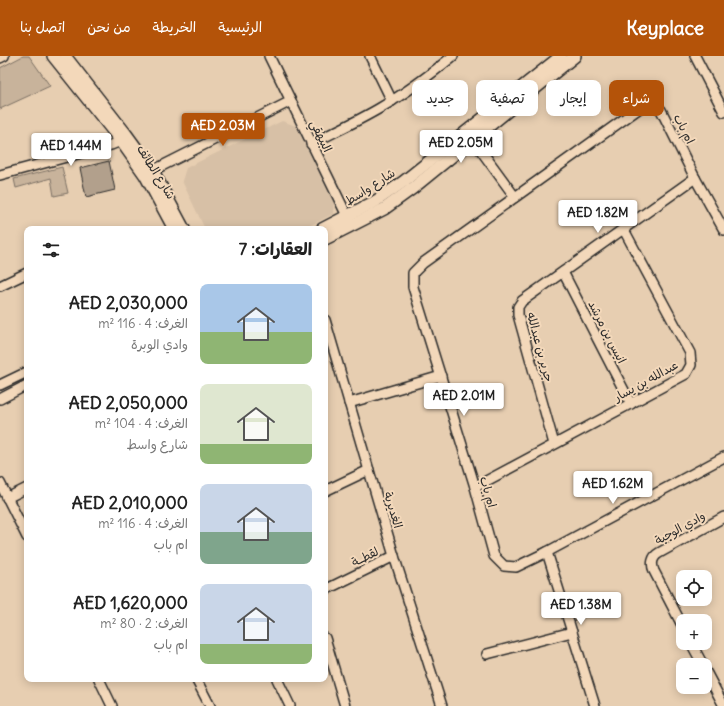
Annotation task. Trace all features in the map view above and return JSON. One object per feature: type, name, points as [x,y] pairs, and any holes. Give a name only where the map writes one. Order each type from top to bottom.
[{"type":"street","points":[[0,58],[4,56]]},
{"type":"street","name":"شارع الطائف","points":[[53,56],[123,137]]},
{"type":"street","name":"شارع الطائف","points":[[65,56],[149,173],[163,188],[182,226]]},
{"type":"street","name":"البيهقي","points":[[269,56],[350,221]]},
{"type":"street","points":[[370,56],[392,101]]},
{"type":"street","points":[[311,144],[392,101],[428,76],[453,56]]},
{"type":"street","name":"شارع واسط","points":[[470,135],[561,56]]},
{"type":"street","name":"شارع واسط","points":[[328,237],[376,200],[470,135],[575,56]]},
{"type":"street","points":[[695,56],[723,108]]},
{"type":"street","points":[[149,173],[291,101]]},
{"type":"street","name":"ام باب","points":[[724,230],[695,178],[661,110],[652,104],[641,106],[423,263],[413,273],[413,287],[475,487],[494,556],[504,566],[516,567],[547,552],[724,457]]},
{"type":"street","points":[[470,135],[515,197]]},
{"type":"street","points":[[0,175],[112,145],[123,137]]},
{"type":"street","name":"شارع الطائف","points":[[149,173],[173,226]]},
{"type":"street","name":"جرير بن عبدالله","points":[[554,444],[518,315],[518,307],[522,301],[695,178]]},
{"type":"street","name":"شارع واسط","points":[[328,227],[350,221]]},
{"type":"street","name":"عبدالله بن يسار","points":[[475,487],[686,374],[691,365],[690,353],[623,228]]},
{"type":"street","name":"انيس بن مرشد","points":[[563,272],[631,404]]},
{"type":"street","points":[[0,286],[24,274]]},
{"type":"street","name":"الغديرية","points":[[328,343],[349,402],[394,556],[442,706]]},
{"type":"street","points":[[0,385],[24,373]]},
{"type":"street","points":[[349,402],[441,376]]},
{"type":"street","points":[[0,399],[24,387]]},
{"type":"street","points":[[328,490],[368,470]]},
{"type":"street","points":[[0,483],[24,531]]},
{"type":"street","points":[[8,498],[24,490]]},
{"type":"street","name":"وادي الوجبة","points":[[676,614],[652,568],[653,560],[659,553],[724,517]]},
{"type":"street","points":[[547,552],[595,706]]},
{"type":"street","name":"لقطــة","points":[[328,589],[394,556]]},
{"type":"street","points":[[487,654],[572,632]]},
{"type":"street","points":[[328,649],[345,706]]},
{"type":"street","points":[[100,682],[112,706]]},
{"type":"street","points":[[198,682],[210,706]]},
{"type":"street","points":[[278,682],[290,706]]},
{"type":"street","points":[[712,683],[724,706]]},
{"type":"shaded area","points":[[23,56],[29,56],[50,86],[0,109],[0,68]]},
{"type":"shaded area","points":[[282,121],[296,126],[334,203],[333,214],[309,226],[204,226],[182,181],[186,168]]},
{"type":"shaded area","points":[[62,167],[68,193],[54,196],[51,178],[16,188],[14,179]]},
{"type":"building","points":[[109,161],[115,190],[86,197],[80,168]]}]
